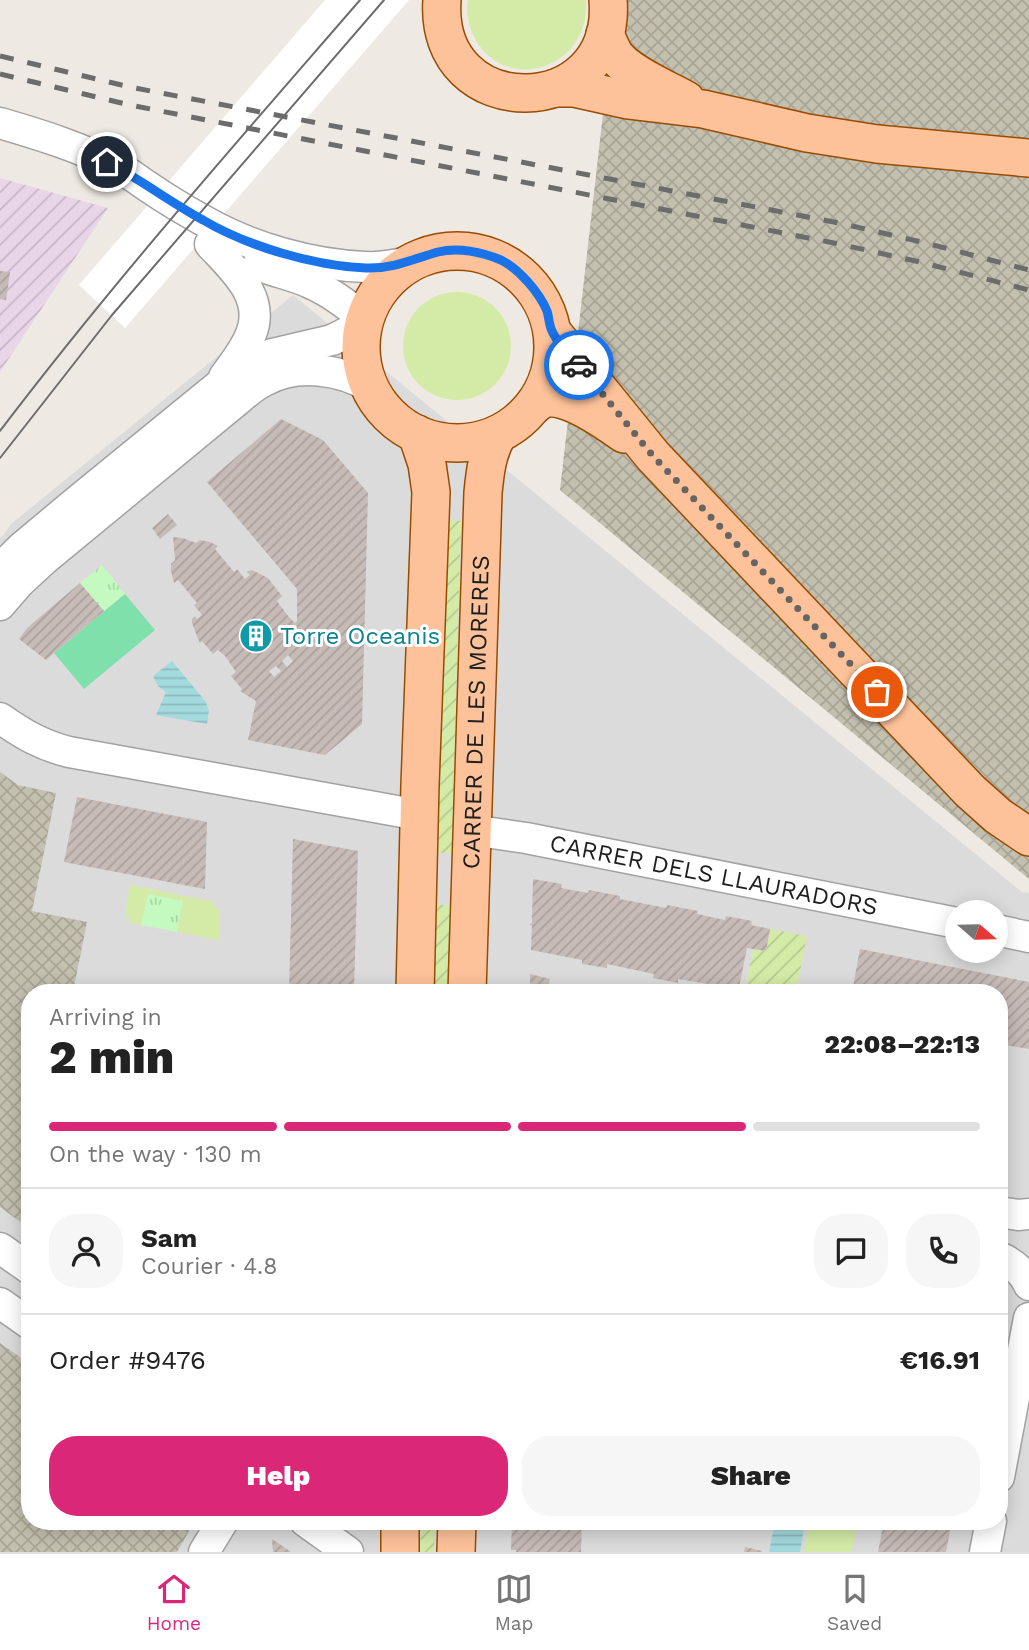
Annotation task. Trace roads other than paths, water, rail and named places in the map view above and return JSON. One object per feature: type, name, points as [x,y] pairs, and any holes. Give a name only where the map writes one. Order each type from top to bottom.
[{"type":"main road","points":[[442,0],[441,15],[445,35],[453,53],[465,69],[498,90],[518,94],[556,88],[573,79],[588,66],[599,50],[607,17]]},
{"type":"main road","points":[[607,17],[613,53],[621,62],[703,109]]},
{"type":"main road","points":[[556,88],[574,88],[628,100],[703,109],[807,133],[877,144],[1029,158]]},
{"type":"main road","points":[[441,251],[471,251],[503,261],[529,281],[547,310],[554,349],[549,375],[534,405],[523,417],[498,434],[479,440],[446,442],[417,434],[391,417],[370,387],[363,364],[364,322],[371,305],[388,279],[412,261],[441,251]]},
{"type":"main road","points":[[553,333],[653,456],[970,790],[998,816],[1029,837]]},
{"type":"main road","points":[[534,405],[544,399],[557,399],[575,405],[613,426],[653,456]]},
{"type":"main road","points":[[415,984],[431,492],[427,464],[417,434]]},
{"type":"main road","name":"CARRER DE LES MORERES","points":[[467,984],[483,493],[490,447],[498,434]]},
{"type":"main road","points":[[400,1530],[400,1552]]},
{"type":"main road","points":[[456,1552],[457,1530]]},
{"type":"street","points":[[0,123],[52,139],[96,157],[123,170],[229,234],[288,255],[366,268],[389,267],[412,261]]},
{"type":"street","points":[[156,192],[210,244],[247,286],[253,301],[256,318],[251,335],[218,386]]},
{"type":"street","points":[[0,569],[21,548],[218,386],[272,354],[332,341],[364,322],[342,301],[325,290],[210,244]]},
{"type":"street","points":[[0,605],[19,583],[46,559],[262,381],[289,372],[321,371],[358,380],[370,387]]},
{"type":"street","points":[[0,718],[34,740],[69,752],[419,815]]},
{"type":"street","name":"CARRER DELS LLAURADORS","points":[[471,830],[526,838],[945,921]]},
{"type":"street","points":[[1008,933],[1029,937]]},
{"type":"street","points":[[1008,1213],[1029,1214]]},
{"type":"street","points":[[0,1248],[21,1263]]},
{"type":"street","points":[[1008,1261],[1018,1268],[1029,1285]]},
{"type":"street","points":[[0,1303],[21,1318]]},
{"type":"street","points":[[1008,1429],[1029,1318]]},
{"type":"street","points":[[204,1552],[217,1530]]},
{"type":"street","points":[[317,1530],[348,1552]]},
{"type":"street","points":[[985,1552],[989,1530]]},
{"type":"water","points":[[172,661],[206,702],[209,711],[207,724],[156,715],[166,692],[158,686],[153,676]]},
{"type":"water","points":[[773,1530],[804,1530],[800,1552],[769,1552]]},
{"type":"tram line","points":[[0,431],[131,266],[360,0]]},
{"type":"tram line","points":[[0,458],[112,315],[384,0]]},
{"type":"railway","points":[[0,56],[130,87],[839,223],[1029,270]]},
{"type":"railway","points":[[0,74],[130,105],[834,243],[1029,290]]},
{"type":"place","name":"Torre Oceanis","points":[[256,636]]}]
